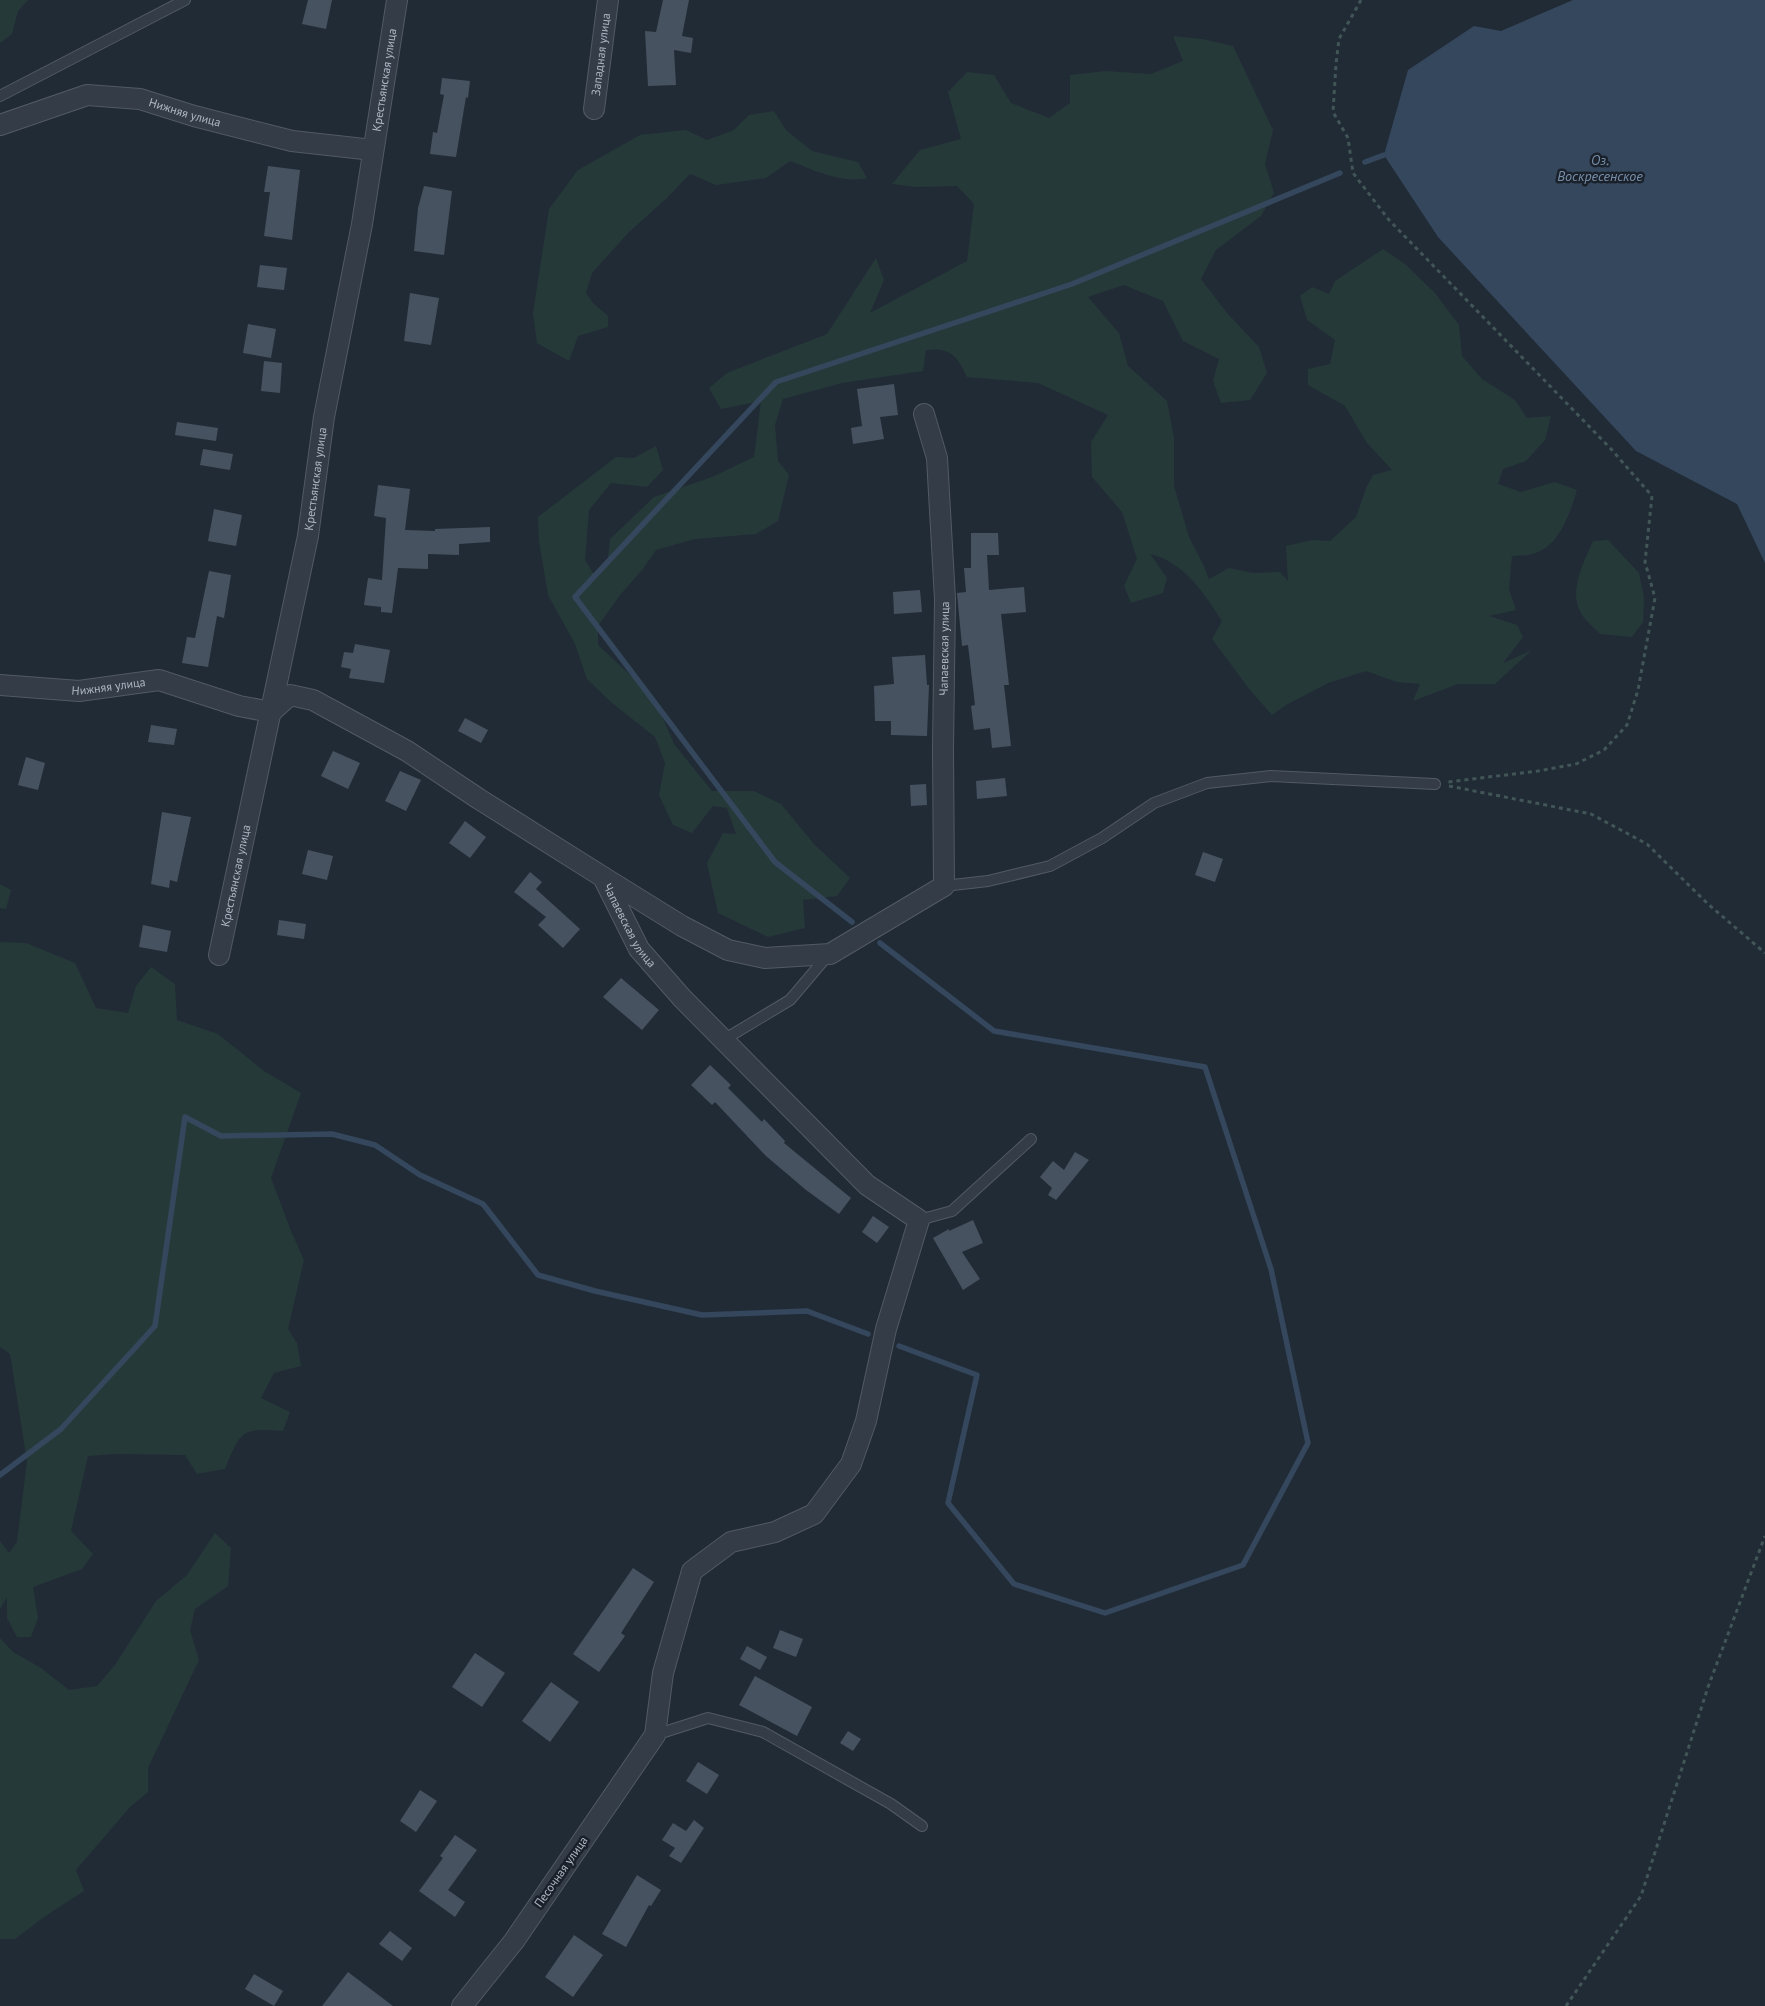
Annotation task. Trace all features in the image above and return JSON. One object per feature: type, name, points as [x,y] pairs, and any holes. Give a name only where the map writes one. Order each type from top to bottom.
[{"type":"street","name":"Крестьянская улица","points":[[219,955],[308,536],[324,417],[362,224],[397,0]]},
{"type":"street","name":"Западная улица","points":[[594,109],[608,0]]},
{"type":"street","name":"Нижняя улица","points":[[0,125],[87,95],[140,99],[194,116],[292,141],[373,150]]},
{"type":"street","name":"Чапаевская улица","points":[[924,414],[937,458],[945,599],[944,886]]},
{"type":"street","name":"Нижняя улица","points":[[0,686],[79,692],[159,680],[239,706],[271,712]]},
{"type":"street","name":"Чапаевская улица","points":[[271,712],[290,695],[313,700],[407,751],[479,799],[603,876],[639,949],[682,998],[725,1039],[867,1185],[918,1220]]},
{"type":"street","points":[[603,876],[682,926],[728,950],[765,958],[830,954],[944,886]]},
{"type":"street","points":[[655,1735],[663,1672],[692,1571],[731,1542],[775,1532],[814,1514],[851,1464],[866,1421],[886,1329],[918,1220]]},
{"type":"street","name":"Песочная улица","points":[[462,2006],[514,1941],[655,1735]]},
{"type":"lane","points":[[0,96],[184,0]]},
{"type":"lane","points":[[944,886],[988,881],[1050,866],[1102,838],[1154,802],[1207,783],[1271,776],[1435,784]]},
{"type":"lane","points":[[725,1039],[790,1000],[830,954]]},
{"type":"lane","points":[[918,1220],[952,1211],[1030,1139]]},
{"type":"lane","points":[[655,1735],[708,1718],[763,1732],[891,1804],[922,1826]]},
{"type":"path","points":[[1361,0],[1340,40],[1336,64],[1333,112],[1348,138],[1353,172],[1389,220],[1611,449],[1652,496],[1645,562],[1655,598],[1638,690],[1627,725],[1604,750],[1576,764],[1538,771],[1435,784]]},
{"type":"path","points":[[1435,784],[1591,814],[1647,844],[1708,904],[1765,953]]},
{"type":"path","points":[[1566,2006],[1641,1896],[1708,1687],[1765,1536]]},
{"type":"shaded area","points":[[0,0],[28,0],[18,11],[12,34],[0,43]]},
{"type":"shaded area","points":[[1173,36],[1202,39],[1233,46],[1273,130],[1265,164],[1274,193],[1261,216],[1216,250],[1201,279],[1227,313],[1259,347],[1267,373],[1250,400],[1221,403],[1213,381],[1219,359],[1183,341],[1163,301],[1124,285],[1088,297],[1119,333],[1128,366],[1167,401],[1174,438],[1174,486],[1189,537],[1209,579],[1229,568],[1253,573],[1280,572],[1288,581],[1286,546],[1312,540],[1330,541],[1356,517],[1373,475],[1392,470],[1367,443],[1345,406],[1308,385],[1308,369],[1330,364],[1335,340],[1307,320],[1300,296],[1312,287],[1329,294],[1335,281],[1383,249],[1405,264],[1435,293],[1459,325],[1462,356],[1482,379],[1515,400],[1527,418],[1551,416],[1545,440],[1526,461],[1503,469],[1498,484],[1521,492],[1555,482],[1577,490],[1567,519],[1549,545],[1532,554],[1512,556],[1509,589],[1516,610],[1489,616],[1517,625],[1523,637],[1503,663],[1532,650],[1495,684],[1458,684],[1413,701],[1420,684],[1397,682],[1366,671],[1328,683],[1286,705],[1272,715],[1250,690],[1212,639],[1222,621],[1208,600],[1183,571],[1162,558],[1150,554],[1167,578],[1163,593],[1131,603],[1124,586],[1137,559],[1122,512],[1092,477],[1091,442],[1108,415],[1038,383],[967,377],[952,354],[942,350],[926,350],[923,371],[842,383],[783,399],[775,425],[778,461],[789,475],[778,521],[756,534],[695,539],[656,550],[598,626],[598,645],[654,697],[674,744],[712,791],[754,791],[781,804],[814,844],[850,878],[837,896],[803,900],[805,928],[768,937],[718,913],[707,863],[723,833],[736,834],[727,808],[713,806],[692,833],[673,825],[659,795],[665,763],[655,737],[612,703],[587,679],[575,644],[548,595],[539,541],[538,517],[616,457],[634,458],[656,446],[663,470],[647,487],[611,483],[589,510],[585,560],[596,578],[607,566],[610,539],[654,497],[712,477],[754,457],[761,401],[721,409],[709,388],[727,373],[827,334],[876,258],[884,280],[870,313],[967,261],[974,204],[957,186],[916,187],[892,184],[920,150],[961,139],[948,92],[967,72],[994,75],[1011,103],[1049,118],[1070,103],[1070,75],[1105,71],[1151,74],[1183,61]]},
{"type":"shaded area","points":[[774,111],[786,130],[812,151],[858,162],[867,178],[838,178],[790,161],[766,178],[716,185],[690,174],[667,198],[629,232],[592,273],[586,293],[593,303],[608,316],[608,327],[578,336],[569,361],[537,343],[533,313],[549,209],[578,170],[640,135],[686,130],[707,140],[734,130],[749,115]]},
{"type":"shaded area","points":[[1608,540],[1639,573],[1644,598],[1643,622],[1632,637],[1600,634],[1585,619],[1577,604],[1576,595],[1579,577],[1593,541]]},
{"type":"shaded area","points":[[0,884],[11,890],[6,909],[0,908]]},
{"type":"shaded area","points":[[0,942],[26,943],[75,963],[96,1008],[128,1013],[136,986],[151,967],[175,984],[177,1020],[218,1034],[264,1071],[301,1093],[271,1178],[304,1260],[288,1329],[297,1343],[301,1366],[274,1373],[261,1398],[290,1412],[283,1431],[258,1430],[244,1434],[235,1446],[225,1469],[197,1474],[185,1455],[118,1454],[88,1456],[71,1531],[93,1554],[82,1569],[33,1587],[38,1618],[31,1637],[17,1637],[7,1618],[7,1597],[0,1609],[0,1541],[9,1553],[17,1542],[27,1461],[10,1354],[0,1347]]},
{"type":"shaded area","points":[[215,1533],[231,1548],[228,1586],[195,1609],[190,1630],[199,1660],[148,1768],[148,1792],[130,1807],[76,1870],[84,1891],[15,1939],[0,1939],[0,1638],[13,1652],[41,1668],[69,1690],[97,1686],[115,1665],[156,1601],[187,1575]]},
{"type":"water","name":"Оз. Воскресенское","points":[[1573,0],[1765,0],[1765,563],[1737,504],[1636,451],[1438,237],[1384,155],[1408,70],[1474,26],[1501,31]]},
{"type":"building","points":[[308,0],[332,0],[326,29],[302,24]]},
{"type":"building","points":[[663,0],[689,0],[682,36],[693,38],[691,53],[674,50],[676,85],[648,86],[645,31],[656,32]]},
{"type":"building","points":[[442,78],[470,81],[456,157],[430,154],[433,132],[437,133],[444,95],[440,94]]},
{"type":"building","points":[[268,166],[300,170],[292,240],[264,236],[270,192],[264,192]]},
{"type":"building","points":[[424,186],[452,191],[444,255],[414,251],[418,208]]},
{"type":"building","points":[[260,265],[287,268],[284,290],[257,287]]},
{"type":"building","points":[[410,293],[439,298],[431,345],[404,341]]},
{"type":"building","points":[[248,324],[276,329],[271,358],[243,353]]},
{"type":"building","points":[[264,361],[282,363],[280,393],[261,391]]},
{"type":"building","points":[[894,384],[898,415],[880,417],[884,439],[853,444],[851,428],[862,426],[857,389]]},
{"type":"building","points":[[177,422],[218,428],[216,441],[175,435]]},
{"type":"building","points":[[203,449],[233,454],[230,470],[200,465]]},
{"type":"building","points":[[378,485],[410,489],[405,530],[435,531],[435,529],[490,527],[490,542],[459,544],[459,555],[428,554],[428,569],[398,568],[392,613],[381,612],[381,607],[364,605],[368,578],[382,580],[386,518],[374,516]]},
{"type":"building","points":[[214,509],[242,515],[236,546],[208,541]]},
{"type":"building","points":[[971,533],[998,533],[999,555],[987,555],[989,590],[1024,587],[1026,612],[1001,614],[1009,685],[1004,685],[1011,746],[992,748],[990,728],[974,730],[971,706],[975,705],[968,645],[962,646],[957,593],[966,592],[964,568],[971,568]]},
{"type":"building","points":[[209,571],[231,575],[224,618],[217,616],[208,667],[182,663],[187,637],[195,638]]},
{"type":"building","points":[[920,590],[922,612],[894,614],[893,592]]},
{"type":"building","points":[[355,644],[390,650],[384,683],[349,678],[351,669],[341,667],[344,652],[353,653]]},
{"type":"building","points":[[925,655],[927,685],[929,685],[927,736],[891,735],[891,721],[875,721],[874,686],[894,684],[892,657]]},
{"type":"building","points":[[465,718],[488,730],[481,743],[458,731]]},
{"type":"building","points":[[151,725],[177,729],[174,745],[148,742]]},
{"type":"building","points":[[333,751],[360,763],[348,789],[321,776]]},
{"type":"building","points":[[26,757],[45,763],[38,790],[18,785]]},
{"type":"building","points":[[400,771],[421,780],[406,811],[385,801]]},
{"type":"building","points":[[1005,778],[1007,796],[977,799],[976,781]]},
{"type":"building","points":[[926,784],[927,805],[911,806],[910,785]]},
{"type":"building","points":[[162,812],[191,817],[177,882],[170,880],[169,888],[151,884]]},
{"type":"building","points":[[465,821],[486,837],[470,858],[449,843]]},
{"type":"building","points":[[308,850],[333,856],[327,880],[302,874]]},
{"type":"building","points":[[1203,852],[1223,859],[1215,882],[1195,875]]},
{"type":"building","points":[[530,872],[542,882],[536,889],[580,929],[563,948],[538,925],[546,917],[514,892]]},
{"type":"building","points":[[279,920],[306,924],[304,939],[277,935]]},
{"type":"building","points":[[143,925],[171,931],[167,952],[139,947]]},
{"type":"building","points":[[621,978],[659,1010],[642,1030],[603,997]]},
{"type":"building","points":[[710,1065],[731,1085],[728,1088],[762,1122],[764,1119],[785,1141],[784,1143],[851,1198],[839,1214],[806,1190],[766,1156],[715,1102],[712,1105],[691,1085]]},
{"type":"building","points":[[1075,1152],[1089,1160],[1056,1200],[1048,1195],[1052,1188],[1040,1177],[1053,1161],[1064,1170]]},
{"type":"building","points":[[873,1216],[889,1227],[877,1243],[862,1232]]},
{"type":"building","points":[[973,1220],[983,1243],[962,1252],[980,1279],[963,1290],[933,1238],[949,1229],[949,1231]]},
{"type":"building","points":[[633,1568],[654,1582],[621,1633],[625,1636],[599,1672],[573,1654]]},
{"type":"building","points":[[780,1630],[803,1639],[796,1657],[773,1648]]},
{"type":"building","points":[[747,1646],[767,1657],[760,1670],[740,1659]]},
{"type":"building","points":[[475,1653],[505,1673],[482,1707],[452,1687]]},
{"type":"building","points":[[755,1676],[812,1707],[797,1736],[739,1705]]},
{"type":"building","points":[[551,1682],[579,1702],[550,1742],[522,1721]]},
{"type":"building","points":[[848,1731],[861,1739],[853,1751],[840,1743]]},
{"type":"building","points":[[698,1762],[719,1775],[707,1794],[686,1781]]},
{"type":"building","points":[[420,1790],[437,1801],[416,1832],[400,1821]]},
{"type":"building","points":[[694,1820],[704,1828],[681,1863],[669,1856],[675,1848],[662,1840],[673,1823],[686,1831]]},
{"type":"building","points":[[455,1835],[477,1850],[448,1890],[465,1902],[455,1917],[419,1891],[443,1858],[440,1856]]},
{"type":"building","points":[[637,1875],[661,1890],[651,1906],[649,1905],[626,1947],[602,1934]]},
{"type":"building","points":[[390,1931],[412,1948],[402,1961],[379,1944]]},
{"type":"building","points":[[574,1935],[603,1955],[573,1997],[545,1977]]},
{"type":"building","points":[[348,1972],[393,2006],[322,2006]]},
{"type":"building","points":[[254,1974],[283,1991],[274,2006],[245,1989]]},
{"type":"waterway","points":[[1365,162],[1384,155]]},
{"type":"waterway","points":[[852,922],[775,862],[575,597],[776,382],[1072,284],[1340,173]]},
{"type":"waterway","points":[[880,943],[994,1031],[1205,1067],[1271,1269],[1308,1443],[1243,1565],[1105,1613],[1014,1584],[948,1503],[977,1375],[899,1346]]},
{"type":"waterway","points":[[0,1475],[61,1429],[155,1326],[185,1117],[221,1136],[332,1134],[375,1145],[420,1175],[483,1204],[538,1275],[595,1291],[702,1315],[807,1311],[868,1334]]}]
